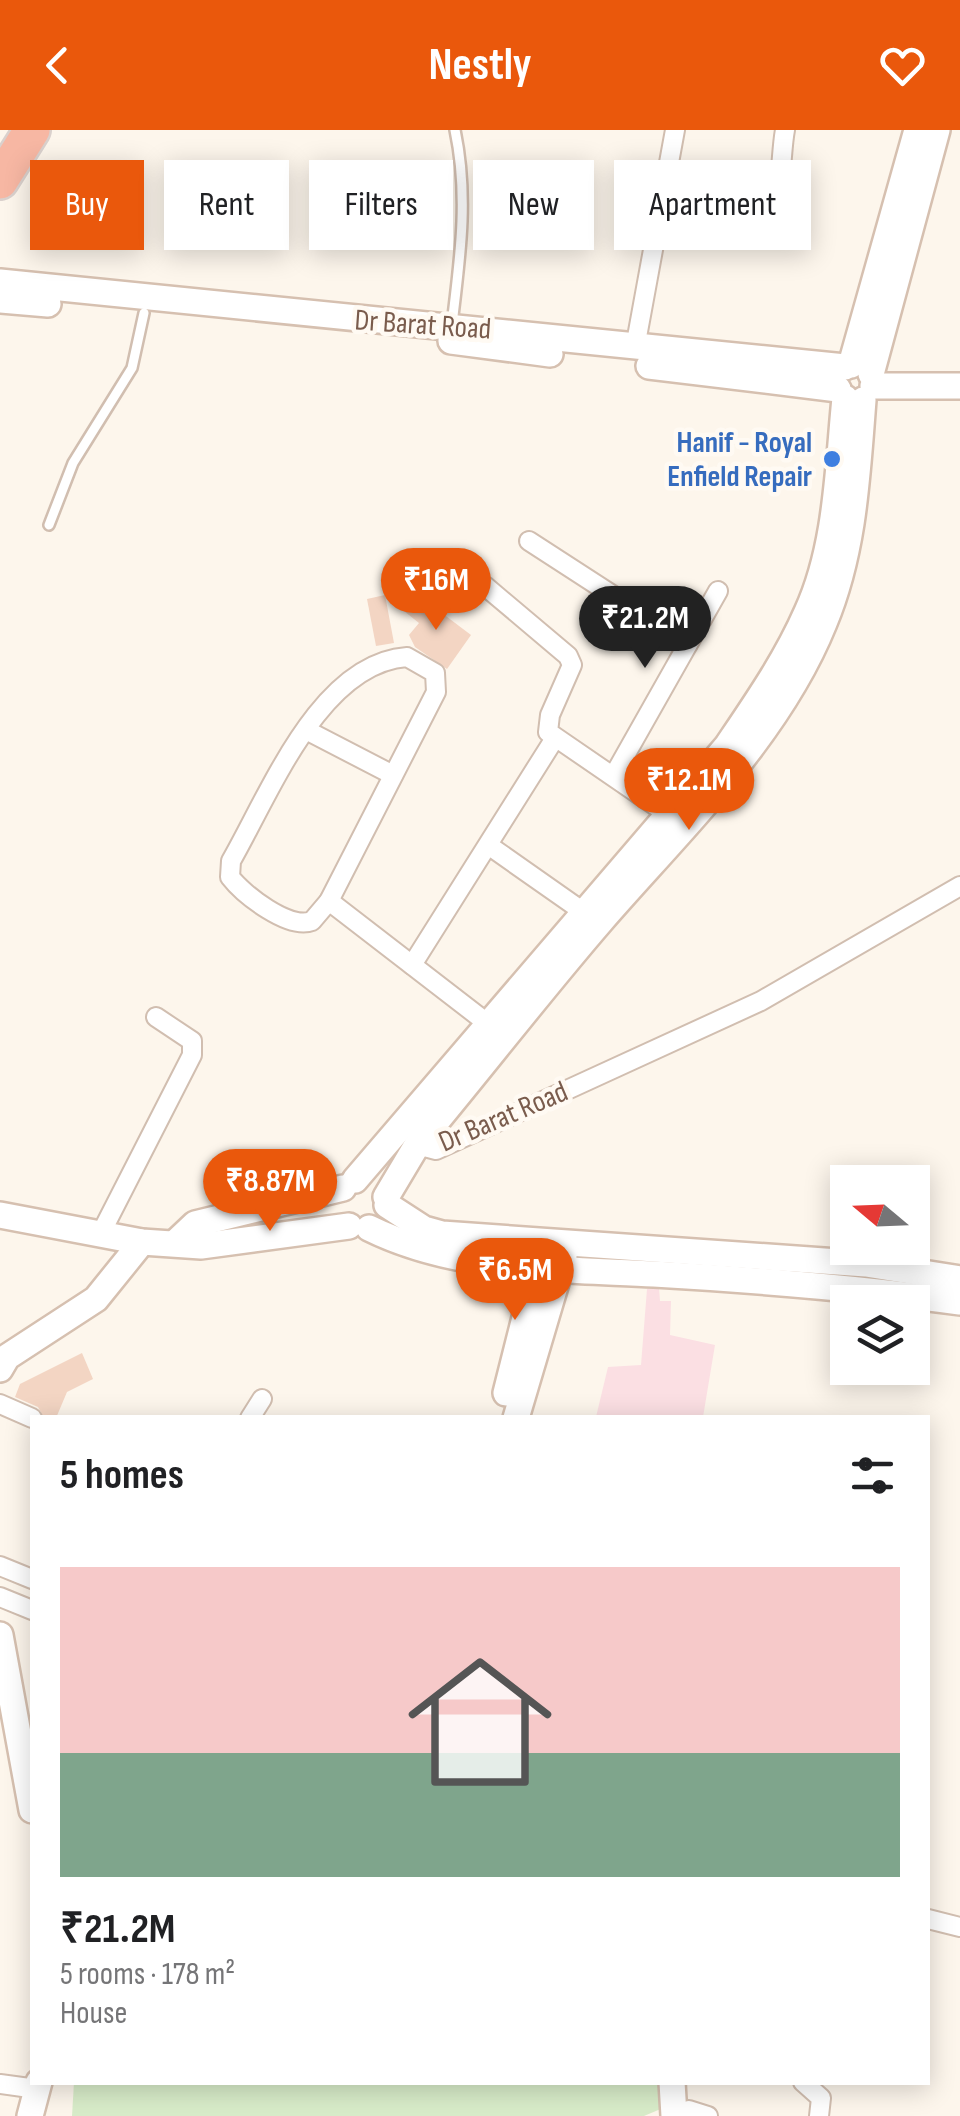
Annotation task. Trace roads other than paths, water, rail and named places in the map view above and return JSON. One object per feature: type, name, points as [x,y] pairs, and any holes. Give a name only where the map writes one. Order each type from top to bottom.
[{"type":"highway","points":[[0,181],[32,130]]},
{"type":"street","points":[[668,160],[675,130]]},
{"type":"street","points":[[780,160],[785,130]]},
{"type":"street","points":[[917,130],[855,383],[828,547],[808,610],[774,675],[727,746],[491,1026],[349,1184],[337,1208],[359,1227],[413,1248],[549,1270],[824,1286],[960,1302]]},
{"type":"street","points":[[0,1215],[100,1236],[202,1246],[359,1227],[381,1220],[386,1201],[417,1145],[700,809],[779,703],[823,627],[844,570],[856,503],[855,383],[937,130]]},
{"type":"street","points":[[634,348],[651,250]]},
{"type":"street","name":"Dr Barat Road","points":[[0,282],[280,313],[452,324],[855,383]]},
{"type":"street","name":"Dr Barat Road","points":[[0,300],[855,383],[960,386]]},
{"type":"street","points":[[529,541],[688,644]]},
{"type":"street","points":[[484,586],[568,656],[572,665],[546,724],[555,738],[668,814]]},
{"type":"street","points":[[614,775],[718,591]]},
{"type":"street","points":[[407,657],[435,672],[436,692],[394,775],[328,901],[304,924],[239,888],[230,877],[231,861],[308,731],[331,695],[355,673],[384,658],[407,657]]},
{"type":"street","points":[[308,731],[394,775]]},
{"type":"street","points":[[412,965],[555,738]]},
{"type":"street","points":[[490,846],[585,913]]},
{"type":"street","name":"Dr Barat Road","points":[[417,1145],[436,1150],[761,1001],[960,886]]},
{"type":"street","points":[[328,901],[491,1026]]},
{"type":"street","points":[[100,1236],[192,1056],[192,1040],[156,1017]]},
{"type":"street","points":[[177,1242],[195,1224],[349,1184],[377,1184],[386,1201],[424,1229],[442,1234],[866,1264],[960,1278]]},
{"type":"street","points":[[517,1415],[557,1241]]},
{"type":"street","points":[[0,1369],[8,1358],[96,1299],[142,1242]]},
{"type":"street","points":[[501,1415],[549,1270]]},
{"type":"street","points":[[252,1415],[262,1398]]},
{"type":"street","points":[[0,1404],[30,1417]]},
{"type":"street","points":[[0,1566],[30,1578]]},
{"type":"street","points":[[0,1596],[30,1609]]},
{"type":"street","points":[[0,1635],[30,1799]]},
{"type":"street","points":[[930,1920],[960,1927]]},
{"type":"street","points":[[0,2084],[38,2086],[30,2116]]},
{"type":"street","points":[[674,2085],[690,2114]]},
{"type":"street","points":[[689,2085],[690,2114]]},
{"type":"street","points":[[805,2085],[820,2098],[818,2116]]},
{"type":"lane","points":[[452,324],[464,218],[464,172],[455,130]]},
{"type":"lane","points":[[50,525],[72,463],[132,368],[144,314]]},
{"type":"place","name":"Hanif - Royal Enfield Repair","points":[[832,459]]}]
